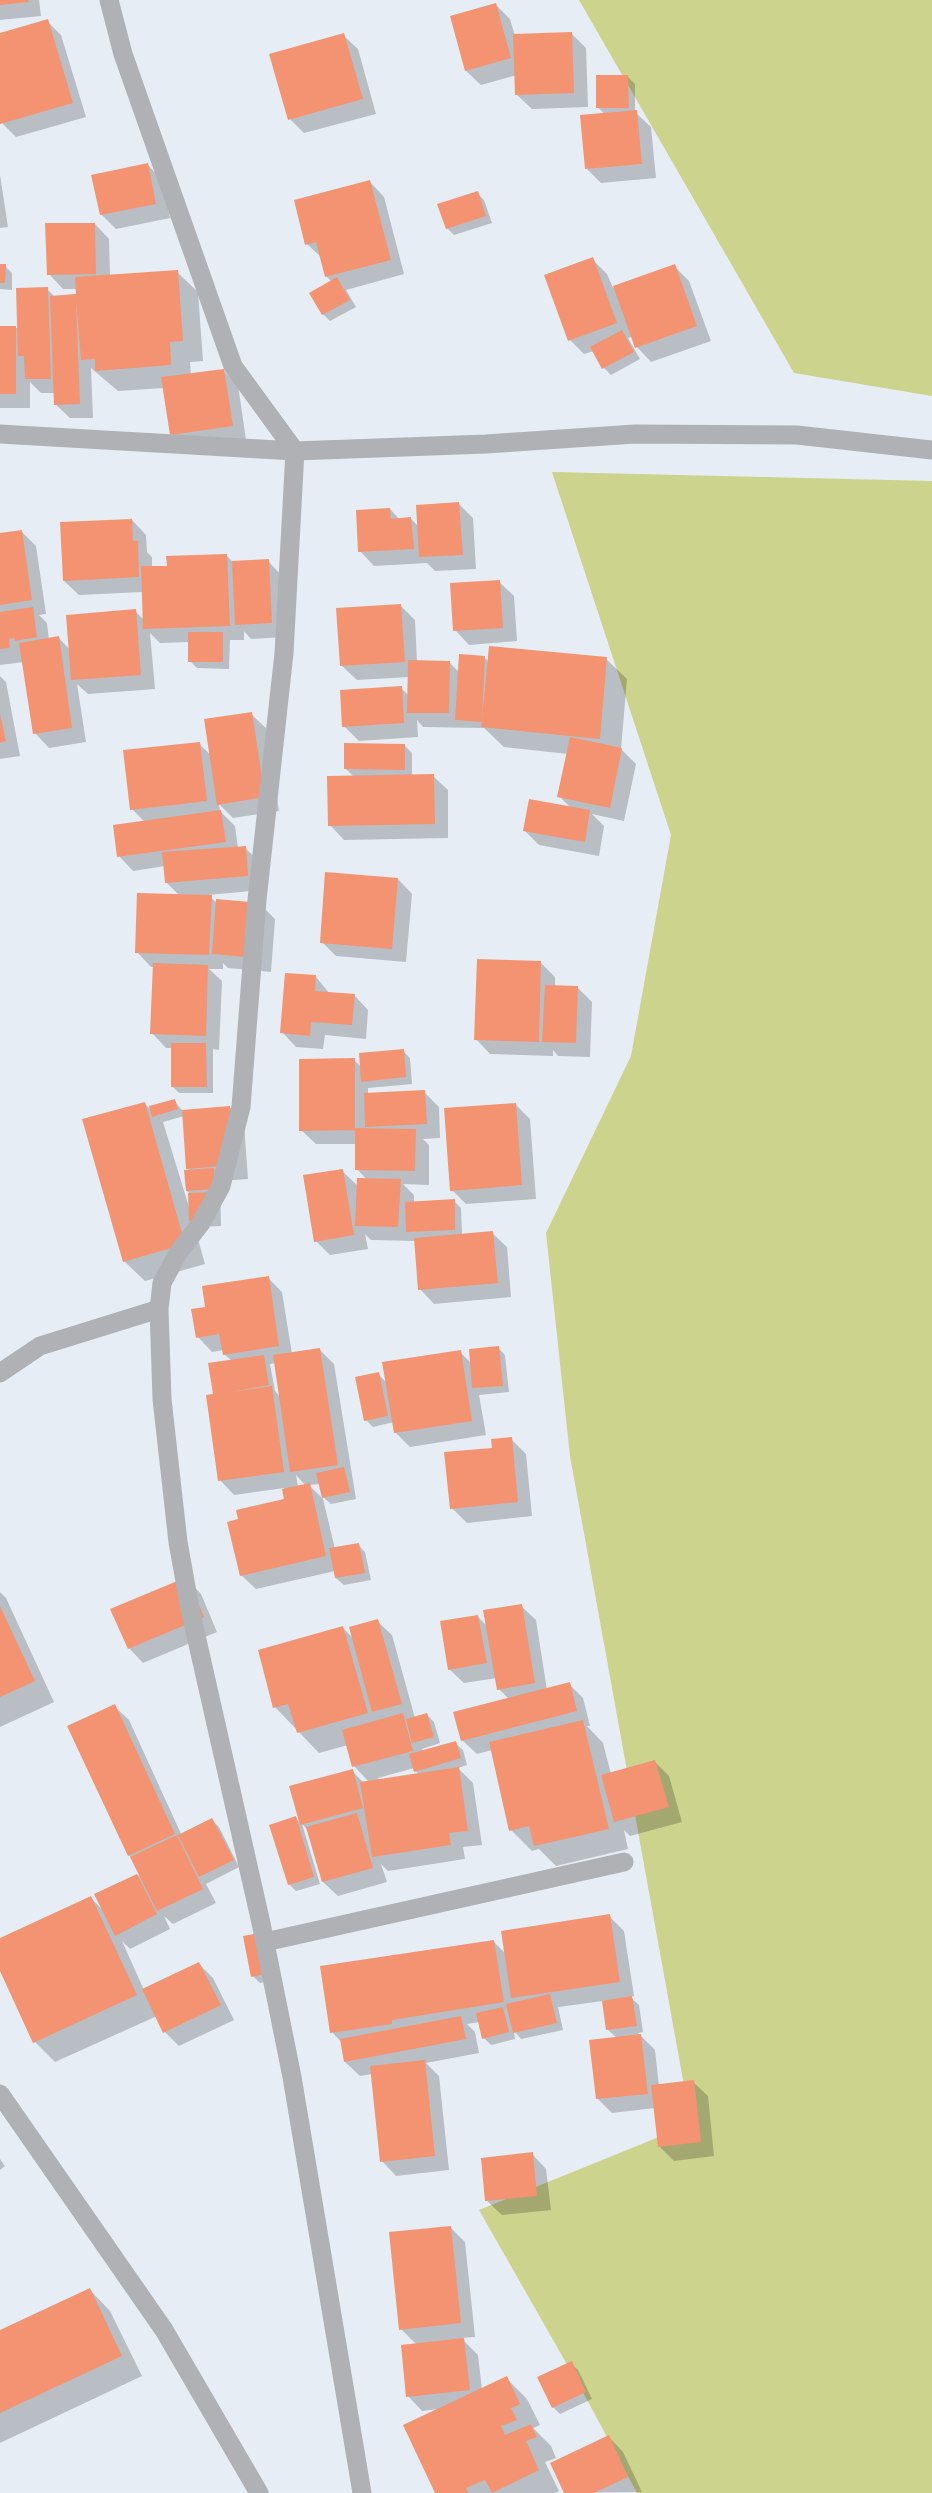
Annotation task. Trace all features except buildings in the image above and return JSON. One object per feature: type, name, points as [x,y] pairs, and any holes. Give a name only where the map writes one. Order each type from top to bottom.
[{"type":"street","points":[[109,0],[123,54],[233,366],[295,451],[284,653],[257,900],[241,1107],[221,1186],[201,1223],[178,1253],[162,1283],[159,1308],[162,1399],[178,1542],[190,1609],[265,1942],[292,2077],[362,2493]]},
{"type":"street","points":[[0,434],[295,451],[486,444],[635,434],[797,435],[932,450]]},
{"type":"street","points":[[0,1373],[40,1346],[159,1308]]},
{"type":"street","points":[[265,1942],[624,1862]]},
{"type":"street","points":[[0,2094],[164,2330],[259,2493]]},
{"type":"green space","points":[[579,0],[932,0],[932,396],[794,373]]},
{"type":"green space","points":[[552,472],[932,481],[932,2493],[637,2493],[479,2210],[691,2124],[570,1456],[546,1233],[631,1056],[671,835]]}]
